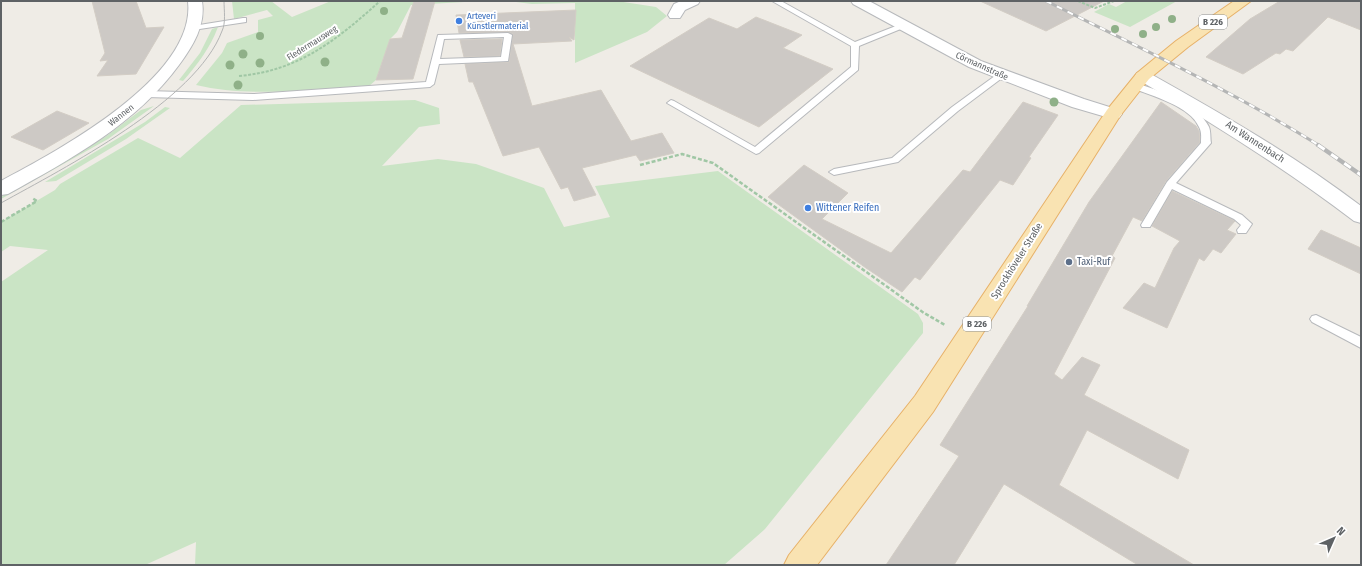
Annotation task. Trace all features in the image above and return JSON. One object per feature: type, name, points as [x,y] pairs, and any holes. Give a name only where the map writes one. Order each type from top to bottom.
[{"type":"main road","name":"Sprockhöveler Straße","points":[[799,565],[924,404],[1113,114],[1139,81],[1182,44],[1244,1]]},
{"type":"street","name":"Wannen","points":[[1,189],[85,141],[126,113],[146,94],[174,63],[187,43],[193,28],[197,8],[195,1]]},
{"type":"street","points":[[675,15],[679,7],[694,1]]},
{"type":"street","name":"Cörmannstraße","points":[[858,1],[975,64],[1002,76],[1113,114]]},
{"type":"street","name":"Am Wannenbach","points":[[1139,81],[1229,125],[1325,187],[1361,216]]},
{"type":"lane","points":[[776,1],[855,45]]},
{"type":"lane","points":[[193,28],[244,20]]},
{"type":"lane","points":[[855,45],[904,26]]},
{"type":"lane","points":[[146,94],[253,97],[430,84],[435,62],[442,37],[508,34],[505,59],[435,62]]},
{"type":"lane","points":[[671,103],[756,151],[855,68],[855,45]]},
{"type":"lane","points":[[834,172],[895,160],[955,109],[1002,76]]},
{"type":"lane","points":[[1139,81],[1188,110],[1198,119],[1204,127],[1206,143],[1170,184],[1146,225]]},
{"type":"lane","points":[[1170,184],[1238,217],[1247,224],[1242,230]]},
{"type":"lane","points":[[1316,320],[1361,343]]},
{"type":"path","name":"Fledermausweg","points":[[233,76],[265,74],[292,64],[334,40],[380,1]]},
{"type":"path","points":[[1078,1],[1095,8],[1114,1]]},
{"type":"path","points":[[640,165],[682,154],[713,163],[924,313],[968,338]]},
{"type":"path","points":[[1,222],[37,201],[26,194]]},
{"type":"green space","points":[[232,1],[271,1],[292,17],[331,1],[482,1],[411,5],[397,32],[390,39],[376,80],[369,86],[282,92],[260,92],[217,89],[196,85],[222,53],[227,43],[258,32],[258,20],[273,16],[267,10],[234,19]]},
{"type":"green space","points":[[508,1],[617,1],[656,7],[667,16],[647,32],[575,63],[575,3],[532,4]]},
{"type":"green space","points":[[1127,1],[1177,1],[1130,27],[1094,12],[1109,4],[1116,7]]},
{"type":"green space","points":[[218,27],[199,62],[183,81],[179,80],[200,53],[212,29]]},
{"type":"green space","points":[[415,100],[439,108],[440,124],[419,127],[382,166],[438,159],[476,164],[544,188],[564,227],[610,217],[595,186],[718,171],[918,314],[923,323],[923,333],[765,529],[724,565],[195,565],[196,542],[145,565],[1,565],[1,282],[48,250],[10,246],[1,252],[1,222],[55,190],[60,184],[138,138],[180,158],[241,105]]},
{"type":"green space","points":[[154,106],[108,139],[1,199],[1,197],[105,137],[141,110]]},
{"type":"green space","points":[[165,107],[170,108],[126,139],[56,181],[45,182],[145,122]]},
{"type":"building","points":[[92,1],[136,1],[146,28],[164,27],[136,74],[97,76],[108,60],[100,61],[105,53]]},
{"type":"building","points":[[414,1],[435,1],[413,79],[376,80],[390,39],[402,38]]},
{"type":"building","points":[[980,1],[1104,1],[1046,31]]},
{"type":"building","points":[[1280,1],[1361,1],[1361,30],[1328,17],[1293,51],[1286,49],[1280,54],[1276,53],[1243,74],[1206,57],[1250,19]]},
{"type":"building","points":[[576,10],[574,40],[569,37],[572,41],[513,44],[532,106],[601,90],[631,141],[662,133],[674,153],[640,161],[636,155],[582,168],[596,195],[574,201],[568,187],[561,189],[539,147],[503,156],[473,82],[469,82],[465,64],[509,62],[513,34],[508,32],[459,33],[456,15]]},
{"type":"building","points":[[756,17],[802,35],[783,48],[833,69],[759,127],[630,66],[709,18],[737,29]]},
{"type":"building","points":[[502,39],[500,56],[464,57],[460,40]]},
{"type":"building","points":[[1023,102],[1058,115],[1029,157],[1031,158],[1013,185],[1000,180],[920,280],[915,277],[902,292],[866,268],[768,197],[804,165],[848,193],[822,219],[891,253],[963,170],[970,172]]},
{"type":"building","points":[[1161,102],[1196,126],[1199,131],[1200,142],[1166,181],[1142,221],[1133,217],[1112,256],[1115,258],[1054,374],[1062,380],[1082,357],[1100,365],[1084,395],[1189,450],[1178,479],[1087,430],[1059,485],[1194,565],[1138,565],[1004,484],[954,565],[886,565],[959,456],[940,445],[1028,306],[1089,202]]},
{"type":"building","points":[[57,111],[89,123],[43,150],[11,137]]},
{"type":"building","points":[[1172,191],[1235,221],[1227,230],[1236,234],[1221,253],[1213,249],[1204,261],[1199,258],[1167,328],[1123,308],[1144,283],[1155,288],[1174,248],[1180,241],[1152,226]]},
{"type":"building","points":[[1321,230],[1361,248],[1361,274],[1308,249]]},
{"type":"tram line","points":[[1,203],[92,152],[157,107],[185,82],[208,57],[222,31],[224,20],[224,1]]},
{"type":"railway","points":[[1046,1],[1219,88],[1320,146]]},
{"type":"railway","points":[[1318,145],[1361,175]]},
{"type":"place","name":"Arteveri Künstlermaterial","points":[[459,21]]},
{"type":"place","name":"Wittener Reifen","points":[[808,208]]},
{"type":"place","name":"Taxi-Ruf","points":[[1069,262]]}]
